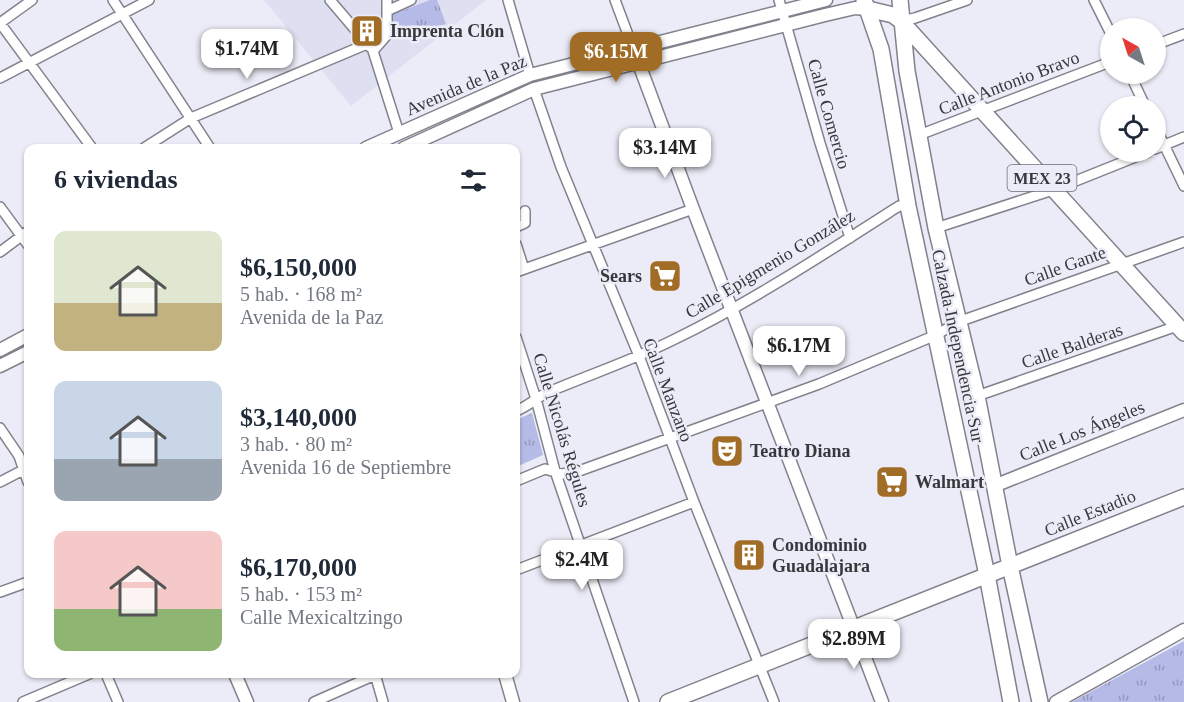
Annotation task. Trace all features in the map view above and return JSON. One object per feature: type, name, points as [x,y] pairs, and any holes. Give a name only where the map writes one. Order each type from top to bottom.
[{"type":"main road","name":"Calzada Independencia Sur","points":[[900,0],[907,71],[936,228],[977,396],[1010,566],[1040,702]]},
{"type":"main road","name":"Calzada Independencia Sur","points":[[866,4],[881,49],[908,206],[987,575],[1011,702]]},
{"type":"main road","points":[[866,4],[893,15],[901,21]]},
{"type":"main road","name":"MEX 23","points":[[901,21],[1181,330]]},
{"type":"main road","name":"Calle Estadio","points":[[668,702],[1184,497]]},
{"type":"street","points":[[32,0],[0,23],[89,144]]},
{"type":"street","points":[[113,0],[207,144]]},
{"type":"street","points":[[0,78],[149,0]]},
{"type":"street","points":[[330,0],[370,47],[401,144]]},
{"type":"street","points":[[150,144],[191,118],[370,47],[387,35],[387,0]]},
{"type":"street","points":[[387,11],[411,0]]},
{"type":"street","points":[[508,0],[530,75]]},
{"type":"street","points":[[615,0],[882,702]]},
{"type":"street","name":"Avenida de la Paz","points":[[375,144],[530,75],[781,6],[826,0]]},
{"type":"street","points":[[901,21],[967,0]]},
{"type":"street","points":[[1094,0],[1103,18]]},
{"type":"street","name":"Avenida de la Paz","points":[[411,144],[534,89],[866,4]]},
{"type":"street","name":"Calle Comercio","points":[[781,6],[819,143],[850,238]]},
{"type":"street","points":[[1166,41],[1184,34]]},
{"type":"street","name":"Calle Antonio Bravo","points":[[919,135],[1100,66]]},
{"type":"street","name":"Calle Manzano","points":[[534,89],[561,168],[639,356],[694,502],[774,702]]},
{"type":"street","points":[[1166,145],[1184,137]]},
{"type":"street","points":[[1166,147],[1184,186]]},
{"type":"street","points":[[936,228],[1053,190],[1123,162]]},
{"type":"street","name":"Calle Epigmenio González","points":[[520,409],[549,391],[639,356],[732,309],[899,206],[908,206]]},
{"type":"street","points":[[0,207],[24,233]]},
{"type":"street","points":[[520,271],[693,209]]},
{"type":"street","points":[[520,225],[525,223],[525,212]]},
{"type":"street","points":[[0,252],[24,235]]},
{"type":"street","name":"Calle Gante","points":[[520,479],[545,469],[569,474],[579,471],[819,384],[936,335],[958,322],[1184,242]]},
{"type":"street","name":"Calle Balderas","points":[[977,396],[1181,330]]},
{"type":"street","points":[[0,350],[24,337]]},
{"type":"street","name":"Calle Nicolás Régules","points":[[520,349],[555,471],[634,702]]},
{"type":"street","points":[[0,366],[24,354]]},
{"type":"street","name":"Calle Los Ángeles","points":[[994,486],[1184,410]]},
{"type":"street","points":[[0,428],[24,465]]},
{"type":"street","points":[[0,482],[24,470]]},
{"type":"street","points":[[520,568],[694,502]]},
{"type":"street","points":[[0,592],[24,583]]},
{"type":"street","points":[[1056,702],[1184,630]]},
{"type":"street","points":[[23,702],[80,678]]},
{"type":"street","points":[[108,678],[118,702]]},
{"type":"street","points":[[237,678],[247,702]]},
{"type":"street","points":[[314,702],[366,678]]},
{"type":"street","points":[[376,678],[381,701]]},
{"type":"street","points":[[506,678],[513,702]]},
{"type":"shaded area","points":[[264,0],[486,0],[351,106]]},
{"type":"green space","points":[[430,0],[437,0],[446,24],[425,30],[389,30],[389,16]]},
{"type":"green space","points":[[532,413],[543,455],[520,465],[520,418]]},
{"type":"green space","points":[[1184,641],[1184,702],[1072,702]]},
{"type":"place","name":"Imprenta Clón","points":[[367,31]]},
{"type":"place","name":"Sears","points":[[665,276]]},
{"type":"place","name":"Teatro Diana","points":[[727,451]]},
{"type":"place","name":"Walmart","points":[[892,482]]},
{"type":"place","name":"Condominio Guadalajara","points":[[749,555]]}]
